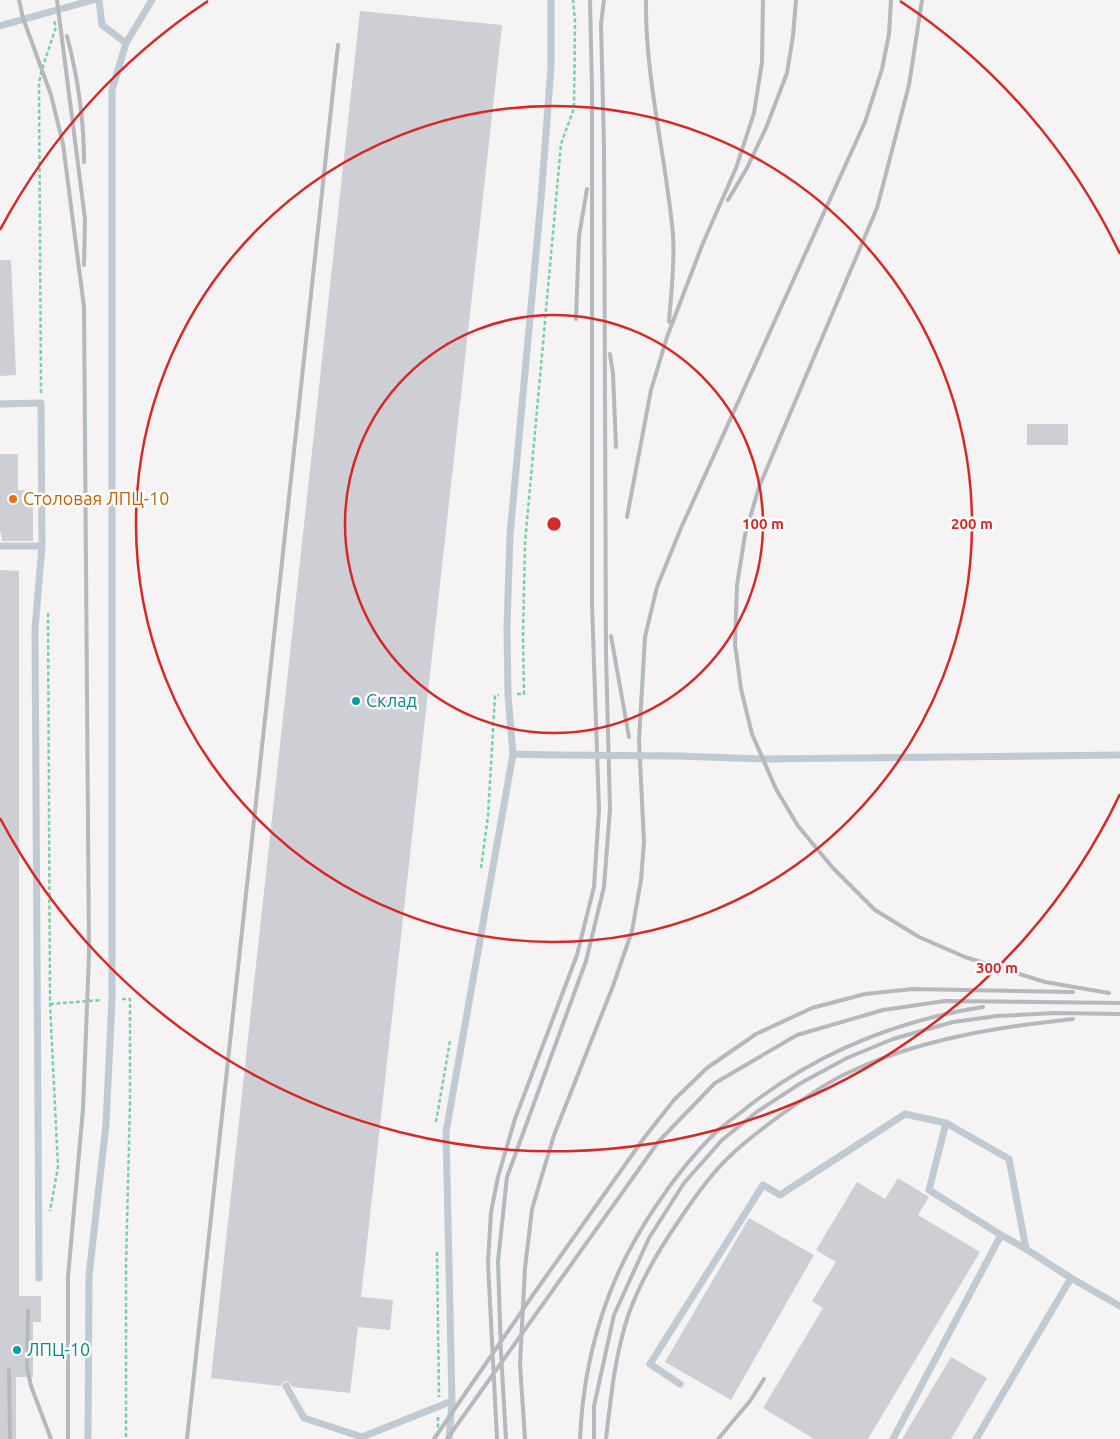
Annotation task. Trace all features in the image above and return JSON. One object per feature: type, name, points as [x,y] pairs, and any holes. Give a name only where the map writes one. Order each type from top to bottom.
[{"type":"lane","points":[[0,26],[93,0]]},
{"type":"lane","points":[[99,0],[102,26],[126,43]]},
{"type":"lane","points":[[88,1439],[89,1276],[106,1124],[112,999],[112,90],[126,43],[152,0]]},
{"type":"lane","points":[[546,0],[552,10]]},
{"type":"lane","points":[[449,1439],[452,1401],[446,1132],[513,754],[508,695],[507,627],[510,535],[551,67],[551,0]]},
{"type":"lane","points":[[0,404],[41,403],[42,546],[35,630],[39,1278]]},
{"type":"lane","points":[[0,546],[42,546]]},
{"type":"lane","points":[[513,754],[762,759],[1120,755]]},
{"type":"lane","points":[[680,1384],[650,1364],[763,1184],[780,1194],[905,1114],[946,1123],[1009,1159],[1026,1248]]},
{"type":"lane","points":[[946,1123],[929,1190],[1001,1235],[1026,1248],[1071,1278],[1120,1306]]},
{"type":"lane","points":[[893,1439],[1001,1235]]},
{"type":"lane","points":[[976,1439],[1071,1278]]},
{"type":"lane","points":[[286,1386],[304,1418],[361,1438],[452,1401]]},
{"type":"path","points":[[41,403],[40,83],[42,69],[56,27],[51,11]]},
{"type":"path","points":[[48,610],[50,1004],[58,1167],[50,1220]]},
{"type":"path","points":[[50,1004],[130,999],[130,1103],[126,1265],[126,1439]]},
{"type":"building","name":"Склад","points":[[360,11],[502,25],[361,1297],[393,1300],[390,1330],[358,1327],[350,1393],[293,1387],[287,1381],[283,1382],[281,1386],[211,1378]]},
{"type":"building","points":[[0,260],[11,260],[16,375],[0,376]]},
{"type":"building","points":[[1027,424],[1068,424],[1068,445],[1027,445]]},
{"type":"building","name":"Столовая ЛПЦ-10","points":[[0,454],[18,454],[18,490],[25,490],[25,502],[33,502],[33,541],[2,541],[0,532]]},
{"type":"building","points":[[0,570],[19,571],[19,1296],[41,1296],[41,1322],[33,1322],[33,1377],[16,1377],[16,1439],[0,1439]]},
{"type":"building","points":[[898,1178],[929,1197],[918,1215],[980,1252],[868,1439],[814,1439],[763,1408],[823,1308],[812,1301],[836,1262],[816,1250],[857,1182],[885,1199]]},
{"type":"building","points":[[749,1218],[814,1255],[731,1400],[665,1362]]},
{"type":"building","points":[[951,1357],[987,1378],[951,1439],[902,1439]]},
{"type":"railway","points":[[19,0],[23,18],[51,95],[63,144],[84,307],[89,955],[83,1109],[68,1277],[68,1439]]},
{"type":"railway","points":[[57,0],[85,219],[84,265]]},
{"type":"railway","points":[[497,1439],[488,1263],[491,1212],[498,1177],[515,1119],[577,955],[594,887],[599,810],[592,604],[592,89],[590,0]]},
{"type":"railway","points":[[506,1439],[498,1261],[507,1177],[586,961],[604,887],[610,809],[606,655],[604,146],[601,24],[604,0]]},
{"type":"railway","points":[[646,0],[652,88],[673,235],[673,268],[669,322]]},
{"type":"railway","points":[[627,517],[651,390],[667,337],[703,243],[736,168],[754,113],[762,62],[763,0]]},
{"type":"railway","points":[[728,200],[747,168],[766,128],[787,73],[796,0]]},
{"type":"railway","points":[[525,1439],[520,1364],[525,1268],[532,1209],[554,1135],[613,986],[632,931],[641,880],[644,842],[639,740],[645,637],[657,587],[681,528],[865,122],[882,69],[889,34],[891,0]]},
{"type":"railway","points":[[922,0],[909,85],[877,208],[759,487],[745,535],[737,585],[735,644],[741,689],[752,734],[776,789],[798,826],[833,868],[875,910],[919,937],[965,957],[1045,982],[1109,993]]},
{"type":"railway","points":[[67,36],[80,99],[84,162]]},
{"type":"railway","points":[[187,1439],[338,45]]},
{"type":"railway","points":[[576,319],[579,236],[587,189]]},
{"type":"railway","points":[[610,354],[613,374],[616,447]]},
{"type":"railway","points":[[611,636],[629,737]]},
{"type":"railway","points":[[434,1439],[644,1138],[674,1100],[707,1068],[756,1034],[812,1008],[865,994],[913,989],[1073,992]]},
{"type":"railway","points":[[447,1439],[659,1141],[715,1083],[797,1035],[883,1010],[945,1001],[1120,1003]]},
{"type":"railway","points":[[580,1439],[589,1366],[609,1295],[641,1230],[669,1187],[700,1148],[719,1129],[767,1093],[795,1074],[824,1058],[854,1044],[917,1021],[983,1007]]},
{"type":"railway","points":[[594,1439],[594,1406],[614,1315],[649,1238],[684,1183],[722,1140],[758,1111],[801,1083],[847,1058],[893,1039],[953,1022],[997,1016],[1055,1013],[1120,1014]]},
{"type":"railway","points":[[606,1439],[620,1344],[639,1288],[658,1253],[691,1203],[715,1171],[735,1151],[768,1124],[816,1091],[843,1075],[878,1060],[905,1050],[960,1036],[1073,1019]]},
{"type":"railway","points":[[28,1311],[27,1367],[31,1386],[51,1439]]},
{"type":"railway","points":[[9,1370],[10,1439]]},
{"type":"railway","points":[[718,1439],[750,1401],[764,1379]]},
{"type":"place","name":"Столовая ЛПЦ-10","points":[[13,499]]},
{"type":"place","name":"Склад","points":[[356,701]]},
{"type":"place","name":"ЛПЦ-10","points":[[17,1350]]}]
